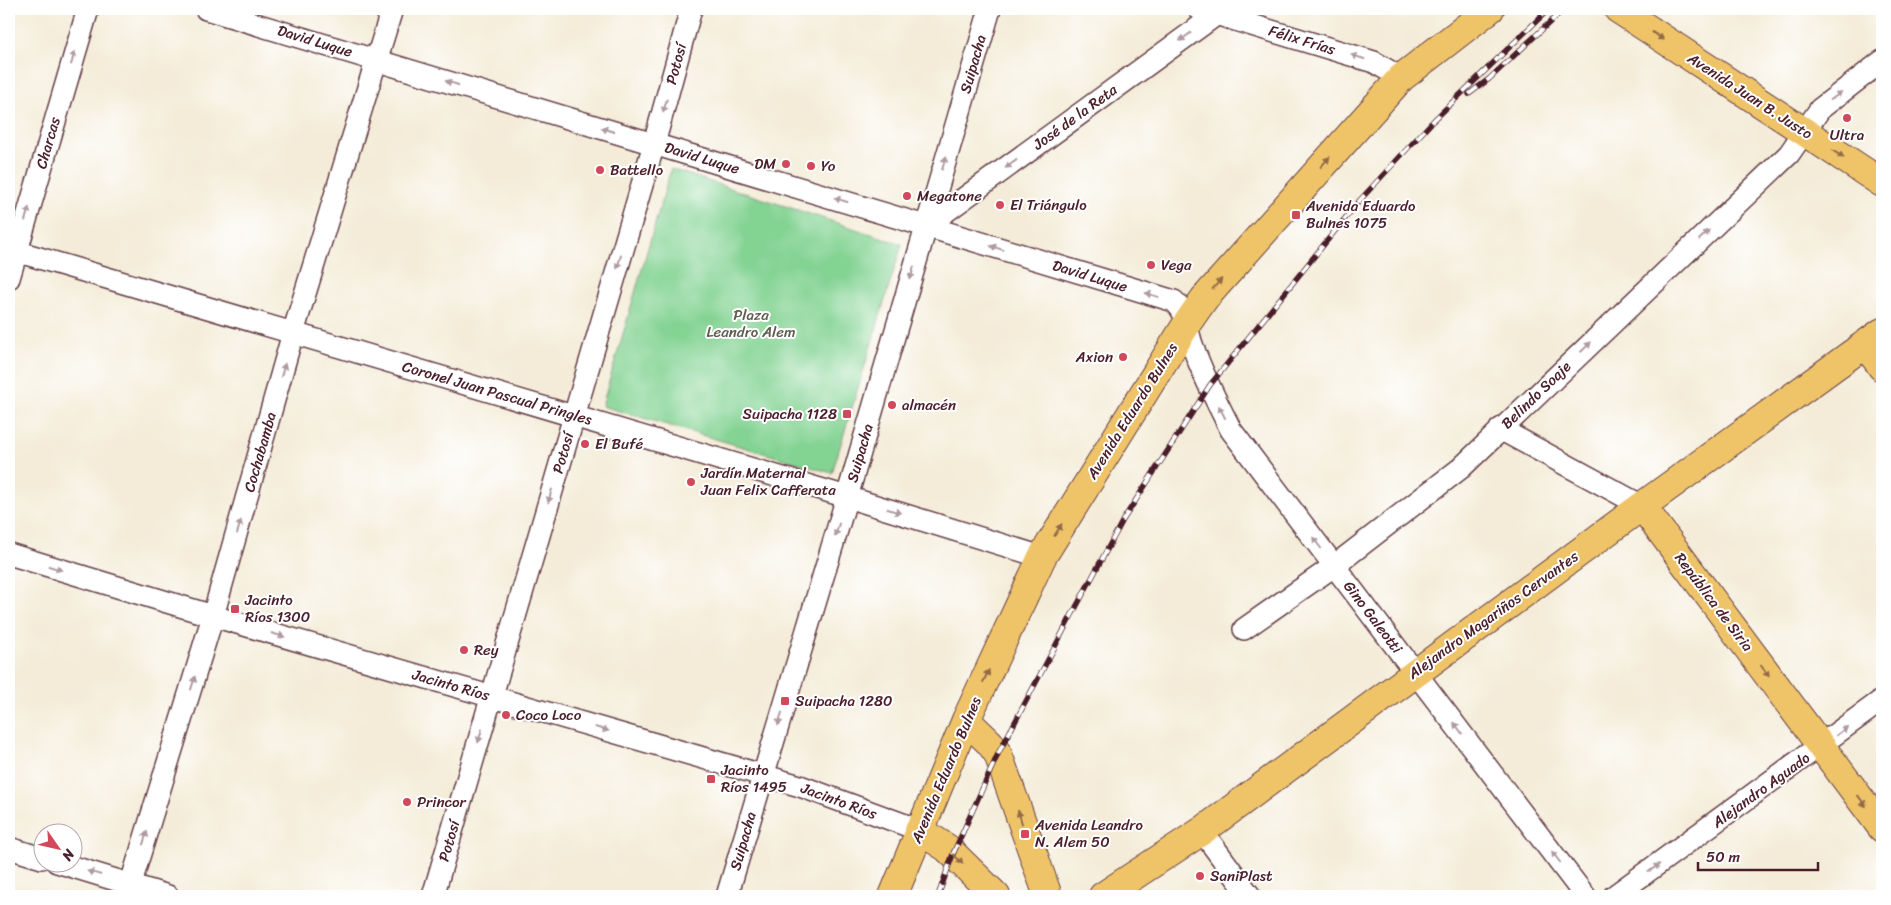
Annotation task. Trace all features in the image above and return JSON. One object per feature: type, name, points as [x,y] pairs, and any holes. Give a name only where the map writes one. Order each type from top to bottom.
[{"type":"main road","name":"Avenida Eduardo Bulnes","points":[[892,896],[966,720],[1042,557],[1188,322],[1204,299],[1402,78],[1490,9]]},
{"type":"main road","name":"Avenida Juan B. Justo","points":[[1618,9],[1882,183]]},
{"type":"main road","points":[[1874,338],[1882,367]]},
{"type":"main road","name":"Alejandro Magariños Cervantes","points":[[1103,896],[1202,831],[1642,506],[1874,338]]},
{"type":"main road","name":"República de Siria","points":[[1642,506],[1882,828]]},
{"type":"main road","points":[[966,720],[990,743],[998,754],[1048,896]]},
{"type":"main road","points":[[919,830],[948,848],[996,896]]},
{"type":"street","name":"Charcas","points":[[9,278],[13,251],[88,9]]},
{"type":"street","name":"David Luque","points":[[206,9],[1174,302],[1181,308],[1188,322]]},
{"type":"street","name":"Cochabamba","points":[[129,890],[213,616],[293,333],[378,60],[392,9]]},
{"type":"street","name":"Potosí","points":[[433,896],[654,144],[691,9]]},
{"type":"street","name":"Suipacha","points":[[727,896],[848,497],[990,9]]},
{"type":"street","name":"José de la Reta","points":[[926,226],[1213,11]]},
{"type":"street","name":"Félix Frías","points":[[1213,11],[1374,62],[1402,78]]},
{"type":"street","name":"Belindo Soaje","points":[[1244,629],[1334,566],[1461,468],[1789,154],[1820,109],[1882,61]]},
{"type":"street","name":"Coronel Juan Pascual Pringles","points":[[13,251],[848,497],[1042,557]]},
{"type":"street","name":"Gino Galeotti","points":[[1188,322],[1192,346],[1231,430],[1585,896]]},
{"type":"street","name":"República de Siria","points":[[1500,429],[1642,506]]},
{"type":"street","name":"Jacinto Ríos","points":[[9,554],[213,616],[800,786],[919,830]]},
{"type":"street","name":"Alejandro Aguado","points":[[1614,896],[1822,746],[1882,700]]},
{"type":"street","points":[[1202,831],[1250,896]]},
{"type":"street","points":[[9,848],[32,855]]},
{"type":"street","points":[[82,872],[129,890],[168,896]]},
{"type":"green space","name":"Plaza Leandro Alem","points":[[671,169],[902,244],[832,473],[602,406]]},
{"type":"railway","points":[[938,896],[953,854],[998,754],[1067,624],[1123,520],[1210,385],[1360,200],[1433,121],[1549,9]]},
{"type":"railway","points":[[1469,94],[1489,79],[1564,9]]},
{"type":"place","name":"Ultra","points":[[1847,118]]},
{"type":"place","name":"DM","points":[[786,164]]},
{"type":"place","name":"Yo","points":[[811,166]]},
{"type":"place","name":"Battello","points":[[600,170]]},
{"type":"place","name":"Megatone","points":[[907,196]]},
{"type":"place","name":"El Triángulo","points":[[1000,205]]},
{"type":"place","name":"Avenida Eduardo Bulnes 1075","points":[[1296,215]]},
{"type":"place","name":"Vega","points":[[1151,265]]},
{"type":"place","name":"Axion","points":[[1123,357]]},
{"type":"place","name":"almacén","points":[[892,405]]},
{"type":"place","name":"Suipacha 1128","points":[[847,414]]},
{"type":"place","name":"El Bufé","points":[[585,444]]},
{"type":"place","name":"Jardín Maternal Juan Felix Cafferata","points":[[691,482]]},
{"type":"place","name":"Jacinto Ríos 1300","points":[[235,609]]},
{"type":"place","name":"Rey","points":[[464,650]]},
{"type":"place","name":"Suipacha 1280","points":[[785,701]]},
{"type":"place","name":"Coco Loco","points":[[506,715]]},
{"type":"place","name":"Jacinto Ríos 1495","points":[[711,779]]},
{"type":"place","name":"Princor","points":[[407,802]]},
{"type":"place","name":"Avenida Leandro N. Alem 50","points":[[1025,834]]},
{"type":"place","name":"SaniPlast","points":[[1200,876]]}]
